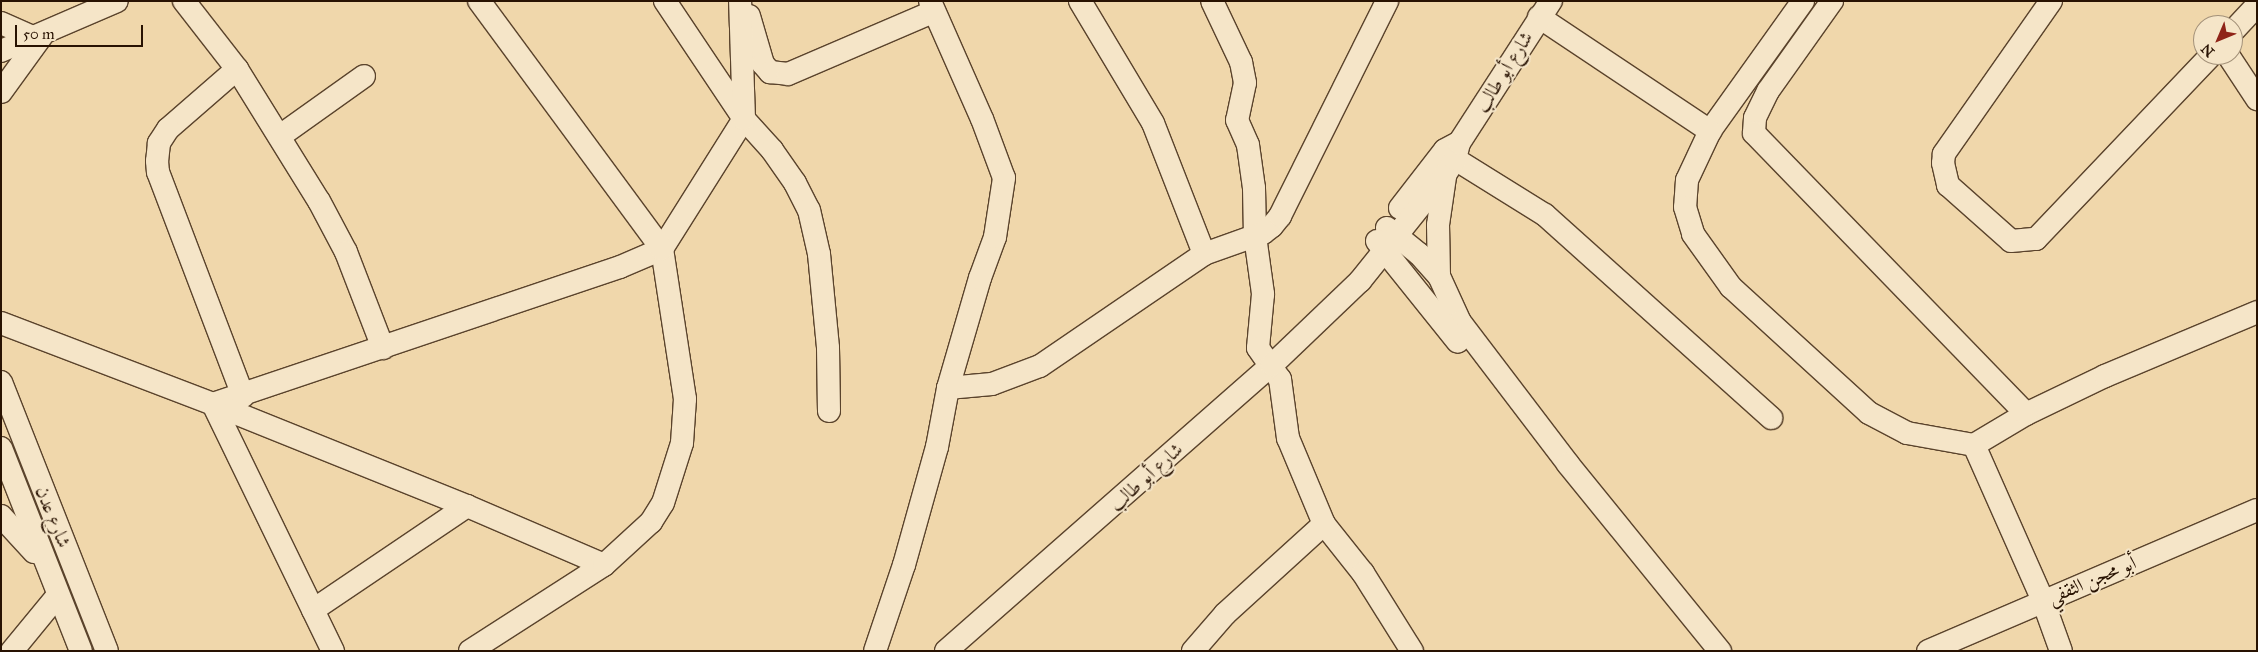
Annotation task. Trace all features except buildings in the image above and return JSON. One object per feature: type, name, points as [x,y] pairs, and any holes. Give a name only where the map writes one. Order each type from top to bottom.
[{"type":"street","points":[[2,51],[117,1]]},
{"type":"street","points":[[184,1],[238,69],[280,136],[346,252],[383,348]]},
{"type":"street","points":[[470,651],[604,565],[651,522],[663,502],[682,443],[685,399],[682,366],[662,249],[479,1]]},
{"type":"street","points":[[665,1],[744,119],[795,183],[817,234],[828,348],[829,411]]},
{"type":"street","points":[[213,404],[243,396],[383,348],[620,266],[662,249],[744,119],[740,1]]},
{"type":"street","points":[[745,1],[763,64],[778,74],[798,72],[931,6],[982,119],[1004,178],[995,237],[980,278],[948,388],[923,501],[875,651]]},
{"type":"street","points":[[1080,1],[1153,123],[1204,254]]},
{"type":"street","points":[[1212,1],[1238,53],[1244,76],[1237,120],[1248,145],[1255,236],[1263,294],[1258,348],[1272,365],[1284,391],[1288,438],[1324,524],[1363,573],[1412,651]]},
{"type":"street","points":[[948,388],[992,384],[1040,366],[1204,254],[1255,236],[1280,216],[1388,1]]},
{"type":"street","points":[[1803,1],[1710,131],[1687,180],[1685,207],[1693,234],[1718,272],[1869,413],[1907,434],[1974,444],[2026,414],[2113,373],[2257,312]]},
{"type":"street","points":[[1832,1],[1768,91],[1755,118],[1754,133],[2026,414]]},
{"type":"street","points":[[2051,1],[1944,154],[1943,163],[1948,185],[2011,241],[2021,243],[2036,239],[2201,65]]},
{"type":"street","points":[[2243,20],[2257,5]]},
{"type":"street","points":[[1545,9],[1710,131]]},
{"type":"street","name":"شارع أبو طالب","points":[[946,651],[1272,365],[1340,297],[1352,274],[1387,239],[1453,159],[1545,9]]},
{"type":"street","points":[[1,23],[38,34]]},
{"type":"street","points":[[1,92],[38,34]]},
{"type":"street","points":[[2235,65],[2257,99]]},
{"type":"street","points":[[238,69],[168,129],[160,143],[157,161],[158,172],[243,396]]},
{"type":"street","points":[[280,136],[364,76]]},
{"type":"street","name":"شارع أبو طالب","points":[[1387,239],[1445,150],[1453,159]]},
{"type":"street","points":[[1439,276],[1438,225],[1453,159],[1545,215],[1772,418]]},
{"type":"street","points":[[1387,239],[1419,254],[1439,276],[1460,322],[1568,464],[1720,651]]},
{"type":"street","points":[[1387,239],[1558,472],[1703,651]]},
{"type":"street","points":[[1,323],[213,404],[467,506],[604,565]]},
{"type":"street","name":"شارع عدن","points":[[1,382],[108,651]]},
{"type":"street","points":[[213,404],[333,651]]},
{"type":"street","points":[[1974,444],[2043,601],[2061,651]]},
{"type":"street","name":"شارع عدن","points":[[1,448],[81,651]]},
{"type":"street","points":[[313,610],[467,506]]},
{"type":"street","name":"أبو محجن الثقفي","points":[[1930,650],[2257,510]]},
{"type":"street","points":[[1,516],[14,526],[48,570]]},
{"type":"street","points":[[1193,651],[1225,614],[1324,524]]},
{"type":"street","points":[[12,651],[58,596]]}]
